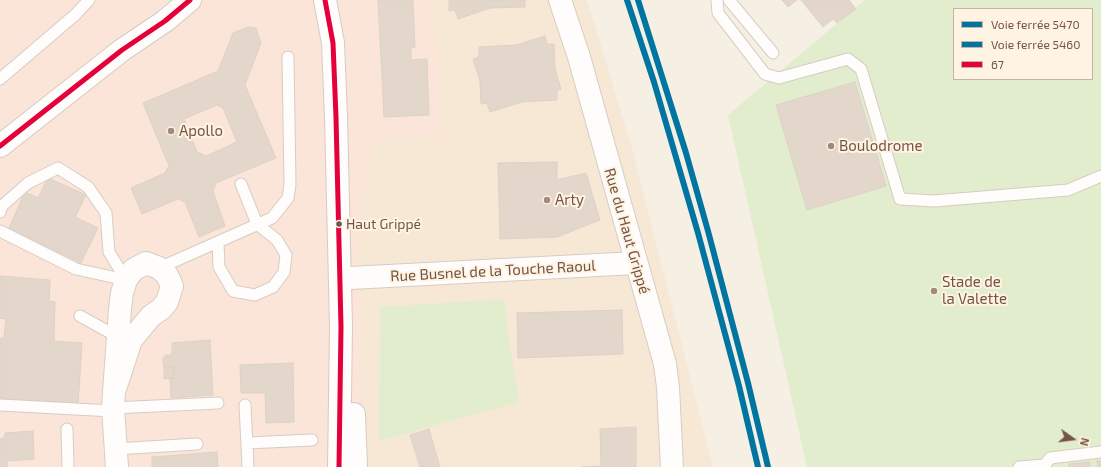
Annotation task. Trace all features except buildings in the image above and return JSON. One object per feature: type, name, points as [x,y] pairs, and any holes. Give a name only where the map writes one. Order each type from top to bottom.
[{"type":"street","points":[[122,50],[169,0]]},
{"type":"street","points":[[0,146],[122,50],[165,21],[190,0]]},
{"type":"street","points":[[325,0],[333,43],[336,117],[341,327],[340,467]]},
{"type":"street","points":[[339,0],[343,40],[356,467]]},
{"type":"street","name":"Rue du Haut Grippé","points":[[560,0],[579,56],[665,364],[668,387],[672,467]]},
{"type":"street","points":[[114,404],[131,340],[151,316],[167,302],[172,286],[168,275],[160,268],[146,263],[133,270],[126,280],[121,301],[114,404],[116,458]]},
{"type":"street","name":"Rue Busnel de la Touche Raoul","points":[[350,278],[636,263]]},
{"type":"lane","points":[[0,79],[70,19],[89,0]]},
{"type":"lane","points":[[718,0],[718,13],[765,74],[778,78],[848,59],[861,69],[900,199],[934,201],[1068,190],[1101,176]]},
{"type":"lane","points":[[729,0],[773,54]]},
{"type":"lane","points":[[160,268],[272,218],[288,198],[290,184],[288,57]]},
{"type":"lane","points":[[0,212],[2,206],[28,183],[58,168],[88,187],[106,213],[109,252],[126,280]]},
{"type":"lane","points":[[218,242],[219,268],[233,291],[255,295],[273,287],[284,272],[286,255],[277,240],[257,224],[241,184]]},
{"type":"lane","points":[[0,231],[76,269],[126,280]]},
{"type":"lane","points":[[80,316],[118,336]]},
{"type":"lane","points":[[0,405],[218,403]]},
{"type":"lane","points":[[245,405],[248,467]]},
{"type":"lane","points":[[67,429],[68,467]]},
{"type":"lane","points":[[247,443],[312,440]]},
{"type":"lane","points":[[116,458],[197,444]]},
{"type":"lane","points":[[1019,467],[1044,465],[1050,458],[1101,452]]},
{"type":"shaded area","points":[[0,0],[433,0],[442,136],[374,140],[357,231],[368,467],[0,467]]},
{"type":"shaded area","points":[[433,0],[587,0],[630,141],[713,467],[368,467],[357,231],[374,140],[442,136]]},
{"type":"green space","name":"Stade de la Valette","points":[[865,0],[1101,0],[1101,467],[807,467],[728,115]]},
{"type":"green space","points":[[504,299],[508,335],[519,402],[379,441],[380,307]]},
{"type":"rail line","name":"5470","points":[[627,0],[654,82],[698,233],[739,386],[758,467]]},
{"type":"rail line","name":"5460","points":[[638,0],[686,153],[708,231],[748,383],[768,467]]},
{"type":"transit line","name":"67","points":[[0,146],[122,50],[165,21],[190,0]]},
{"type":"transit line","name":"67","points":[[325,0],[333,43],[336,117],[341,327],[339,467]]},
{"type":"place","name":"Apollo","points":[[171,131]]},
{"type":"place","name":"Boulodrome","points":[[831,146]]},
{"type":"place","name":"Arty","points":[[547,200]]},
{"type":"place","name":"Haut Grippé","points":[[339,224]]},
{"type":"place","name":"Stade de la Valette","points":[[934,291]]}]
